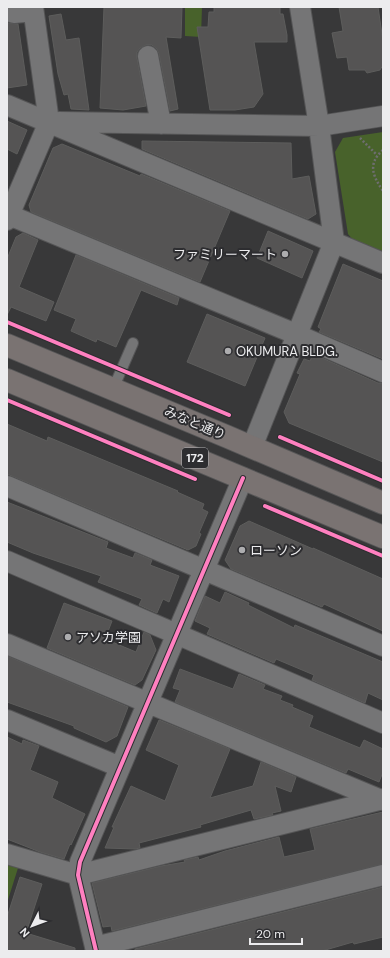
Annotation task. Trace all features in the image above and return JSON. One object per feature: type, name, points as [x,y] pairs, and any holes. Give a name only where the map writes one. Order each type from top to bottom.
[{"type":"highway","name":"みなと通り","points":[[7,345],[383,503]]},
{"type":"highway","name":"172","points":[[7,380],[383,537]]},
{"type":"street","points":[[252,447],[334,242],[319,126],[300,7]]},
{"type":"street","points":[[7,11],[14,13],[33,9],[49,122],[13,190],[8,217],[297,335],[383,372]]},
{"type":"street","points":[[148,56],[161,124]]},
{"type":"street","points":[[7,105],[383,263]]},
{"type":"street","points":[[49,122],[319,126],[383,116]]},
{"type":"street","points":[[123,154],[124,124]]},
{"type":"street","points":[[243,478],[80,862],[78,875],[96,949],[383,875]]},
{"type":"street","points":[[7,486],[383,646]]},
{"type":"street","points":[[7,561],[383,723]]},
{"type":"street","points":[[7,644],[382,800]]},
{"type":"street","points":[[7,720],[120,767]]},
{"type":"street","points":[[7,854],[78,875],[382,800]]},
{"type":"lane","points":[[113,389],[133,343]]},
{"type":"path","points":[[358,136],[377,155]]},
{"type":"path","points":[[383,150],[377,155],[373,169],[375,178],[383,191]]},
{"type":"green space","points":[[185,7],[202,7],[201,37],[185,36]]},
{"type":"green space","points":[[383,132],[383,253],[354,241],[348,234],[335,152],[343,138]]},
{"type":"green space","points":[[7,865],[18,868],[7,903]]},
{"type":"building","points":[[104,7],[182,7],[181,38],[166,37],[178,109],[170,111],[159,54],[157,49],[152,45],[146,45],[140,48],[137,52],[146,106],[123,110],[100,108]]},
{"type":"building","points":[[214,7],[280,7],[280,14],[283,14],[287,42],[254,42],[263,94],[254,107],[235,110],[210,110],[197,27],[208,27],[209,12],[214,12]]},
{"type":"building","points":[[339,7],[378,7],[383,41],[383,65],[380,70],[367,73],[365,70],[349,70],[347,57],[337,58],[332,33],[343,31]]},
{"type":"building","points":[[61,14],[66,40],[79,38],[89,110],[71,109],[68,94],[64,95],[58,74],[49,16]]},
{"type":"building","points":[[7,23],[18,24],[27,85],[7,88]]},
{"type":"building","points":[[7,121],[27,130],[17,154],[7,149]]},
{"type":"building","points":[[142,141],[291,143],[292,179],[309,176],[316,214],[308,219],[142,149]]},
{"type":"building","points":[[62,144],[140,176],[141,174],[230,211],[200,282],[31,212],[29,205],[53,148]]},
{"type":"building","name":"ファミリーマート","points":[[268,231],[313,251],[302,278],[257,258]]},
{"type":"building","points":[[23,233],[38,240],[19,287],[54,302],[46,321],[11,307],[7,315],[7,259],[16,237]]},
{"type":"building","points":[[76,255],[179,298],[177,305],[141,290],[116,347],[97,339],[96,342],[71,331],[76,319],[54,310]]},
{"type":"building","points":[[343,264],[383,281],[383,359],[319,332],[321,329],[318,327]]},
{"type":"building","name":"OKUMURA BLDG.","points":[[207,314],[265,338],[245,386],[187,362]]},
{"type":"building","points":[[313,354],[378,383],[383,383],[383,462],[289,423],[284,412],[300,374],[297,373],[304,359],[310,361]]},
{"type":"building","points":[[7,424],[47,441],[48,437],[178,491],[177,492],[204,504],[202,509],[208,512],[199,533],[201,534],[196,546],[188,550],[7,474]]},
{"type":"building","points":[[7,502],[108,542],[106,548],[133,558],[135,553],[152,560],[150,565],[179,576],[169,602],[163,599],[157,613],[139,605],[142,599],[98,582],[101,576],[33,553],[7,542]]},
{"type":"building","points":[[249,521],[383,579],[383,631],[324,604],[322,607],[231,569],[225,560],[240,526]]},
{"type":"building","points":[[225,592],[249,603],[248,605],[294,628],[295,625],[383,662],[383,700],[368,693],[365,703],[312,680],[314,675],[276,659],[274,663],[207,634],[210,628],[195,621],[205,596],[220,603]]},
{"type":"building","points":[[64,603],[112,621],[105,639],[136,652],[144,632],[150,635],[156,650],[142,680],[135,685],[47,648]]},
{"type":"building","points":[[7,656],[128,707],[117,736],[106,742],[74,728],[74,726],[7,702]]},
{"type":"building","points":[[180,669],[233,689],[239,674],[265,685],[263,689],[282,696],[280,700],[313,716],[309,727],[360,748],[364,740],[383,749],[383,772],[379,782],[348,769],[346,773],[175,702],[180,690],[173,688]]},
{"type":"building","points":[[159,720],[230,749],[210,798],[253,786],[261,762],[296,777],[291,792],[275,786],[281,811],[272,813],[273,815],[254,819],[251,810],[200,825],[201,827],[139,843],[140,848],[105,848],[114,827],[112,827],[131,786],[165,801],[179,765],[146,750]]},
{"type":"building","points":[[7,737],[22,744],[23,740],[39,746],[30,770],[58,782],[52,798],[85,814],[64,859],[40,852],[7,839]]},
{"type":"building","points":[[383,812],[383,864],[112,931],[111,926],[103,927],[92,883],[161,866],[185,862],[184,860],[198,857],[199,860],[225,851],[279,837],[284,857],[315,850],[310,829]]},
{"type":"building","points":[[20,877],[42,884],[26,933],[75,948],[75,951],[7,951],[7,917]]},
{"type":"building","points":[[383,887],[383,937],[354,944],[353,942],[322,951],[135,951],[135,949]]},
{"type":"cycle path","points":[[7,322],[229,415]]},
{"type":"cycle path","points":[[7,400],[195,479]]},
{"type":"cycle path","points":[[280,437],[383,481]]},
{"type":"cycle path","points":[[96,951],[78,875],[80,862],[243,478]]},
{"type":"cycle path","points":[[265,506],[383,556]]},
{"type":"place","name":"ファミリーマート","points":[[285,254]]},
{"type":"place","name":"OKUMURA BLDG.","points":[[228,351]]},
{"type":"place","name":"ローソン","points":[[242,550]]},
{"type":"place","name":"アソカ学園","points":[[68,637]]}]
